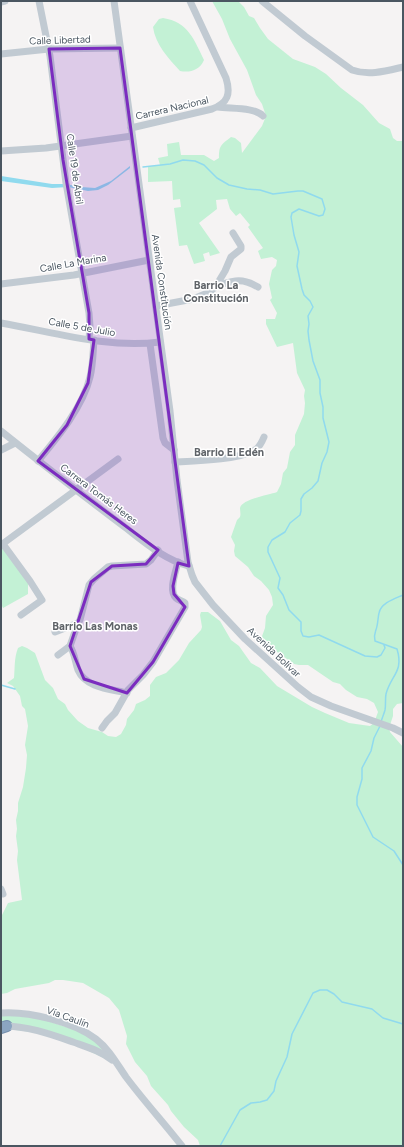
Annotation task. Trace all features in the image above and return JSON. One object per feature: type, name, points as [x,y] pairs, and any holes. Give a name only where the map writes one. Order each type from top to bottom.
[{"type":"street","points":[[1,2],[5,1]]},
{"type":"street","name":"Calle 19 de Abril","points":[[38,461],[67,425],[90,378],[91,340],[90,318],[61,146],[49,49],[39,1]]},
{"type":"street","name":"Avenida Constitución","points":[[114,1],[156,306],[189,566]]},
{"type":"street","name":"Carrera Nacional","points":[[1,151],[61,146],[131,132],[218,107],[226,99],[229,87],[190,1]]},
{"type":"street","points":[[262,1],[305,36],[352,70],[361,73],[373,73],[403,67]]},
{"type":"street","name":"Calle Libertad","points":[[1,54],[49,49],[120,48]]},
{"type":"street","points":[[218,107],[255,111],[261,113],[263,116]]},
{"type":"street","points":[[156,306],[193,299],[210,292],[216,286],[225,271],[231,257],[241,248],[233,233]]},
{"type":"street","name":"Calle La Marina","points":[[1,284],[82,273],[149,260]]},
{"type":"street","points":[[216,286],[242,280],[258,287]]},
{"type":"street","name":"Calle 5 de Julio","points":[[1,323],[91,340],[125,344],[150,344],[160,342]]},
{"type":"street","points":[[150,344],[163,438],[165,443],[174,450]]},
{"type":"street","name":"Carrera Tomás Heres","points":[[1,431],[76,490],[158,550],[178,562],[189,566]]},
{"type":"street","points":[[175,462],[217,459],[250,452],[257,449],[264,437]]},
{"type":"street","points":[[1,450],[15,443]]},
{"type":"street","points":[[21,616],[42,600],[30,581],[2,544],[118,459]]},
{"type":"street","points":[[58,654],[70,646],[80,620],[89,585],[94,579],[108,567],[146,564],[158,550]]},
{"type":"street","points":[[102,728],[115,713],[127,692],[144,675],[153,662],[185,607],[184,603],[176,598],[173,591],[173,581],[178,562]]},
{"type":"street","name":"Avenida Bolívar","points":[[189,566],[195,582],[224,616],[245,639],[298,687],[323,703],[391,727],[403,733]]},
{"type":"street","points":[[55,632],[78,623]]},
{"type":"street","points":[[70,646],[75,657],[78,671],[84,679],[102,687],[127,692]]},
{"type":"street","name":"Vía Caulín","points":[[1,1013],[42,1017],[84,1031],[102,1044],[182,1146]]},
{"type":"street","name":"Vía Caulín","points":[[3,1027],[45,1032],[100,1052],[117,1064]]},
{"type":"highlighted area","points":[[120,48],[189,566],[178,563],[173,586],[174,594],[185,607],[153,662],[127,693],[84,679],[70,646],[91,582],[112,566],[146,564],[158,550],[38,461],[67,425],[88,383],[94,340],[89,339],[89,313],[63,160],[49,49]]},
{"type":"green space","points":[[212,1],[238,1],[244,7],[249,16],[254,18],[268,39],[293,59],[315,67],[326,74],[363,105],[379,123],[390,129],[393,138],[397,141],[403,141],[403,703],[397,704],[393,709],[393,716],[389,728],[390,732],[403,747],[403,1146],[200,1146],[198,1140],[184,1127],[171,1111],[168,1105],[151,1086],[147,1076],[135,1062],[126,1044],[127,1036],[119,1010],[109,998],[83,983],[63,980],[55,980],[49,983],[15,989],[1,994],[1,917],[8,903],[22,900],[17,860],[18,851],[16,820],[18,803],[23,787],[26,768],[27,755],[25,745],[28,726],[25,709],[22,706],[20,696],[13,686],[7,683],[14,678],[15,659],[18,648],[22,646],[35,653],[45,680],[53,688],[58,699],[65,704],[68,710],[78,721],[88,728],[102,732],[108,736],[116,737],[121,734],[126,725],[127,719],[134,710],[136,704],[150,696],[150,685],[156,677],[166,673],[179,660],[189,643],[201,630],[201,612],[208,612],[220,621],[231,640],[239,646],[251,663],[260,668],[277,686],[312,707],[349,723],[370,726],[374,723],[378,712],[374,703],[367,699],[357,697],[340,684],[333,682],[308,665],[294,664],[262,641],[261,639],[265,628],[266,616],[273,605],[272,597],[269,590],[261,581],[254,576],[248,567],[235,556],[235,545],[231,537],[237,520],[240,517],[240,508],[250,500],[277,492],[281,484],[283,473],[287,468],[290,452],[295,445],[295,435],[304,414],[305,390],[297,373],[293,343],[277,347],[266,324],[266,319],[275,319],[277,313],[270,300],[272,298],[269,284],[272,270],[276,266],[277,260],[272,257],[261,259],[258,251],[263,248],[248,227],[250,225],[240,213],[236,216],[230,209],[227,199],[216,200],[217,209],[199,223],[220,253],[210,256],[209,252],[203,254],[205,261],[194,264],[187,245],[179,246],[174,208],[181,207],[180,199],[173,200],[172,181],[148,182],[148,167],[160,165],[158,158],[168,156],[167,144],[179,142],[181,155],[204,155],[214,161],[219,158],[219,150],[221,146],[231,137],[235,138],[241,143],[242,153],[262,126],[266,116],[262,104],[256,95],[247,70]]},
{"type":"green space","points":[[163,18],[179,23],[189,33],[204,60],[200,66],[187,72],[180,71],[163,51],[154,33],[153,27],[159,19]]},
{"type":"green space","points":[[1,545],[28,581],[28,594],[3,608],[1,604]]},
{"type":"green space","points":[[1,1013],[33,1016],[90,1035],[117,1064],[54,1035],[1,1028]]},
{"type":"water","points":[[130,166],[130,168],[108,185],[98,190],[88,191],[68,187],[52,188],[1,181],[1,176],[52,184],[66,184],[95,188],[111,181]]},
{"type":"waterway","points":[[143,167],[170,164],[183,160],[195,161],[204,165],[217,178],[229,185],[260,190],[273,194],[303,191],[322,199],[325,209],[323,215],[319,216],[299,209],[292,213],[291,217],[299,252],[297,266],[302,289],[304,295],[313,307],[308,316],[309,340],[313,361],[320,380],[323,418],[329,442],[318,481],[304,494],[301,499],[300,515],[290,523],[285,532],[272,540],[268,547],[268,552],[280,578],[278,588],[283,595],[289,610],[301,622],[301,631],[303,636],[309,637],[319,635],[365,656],[377,657],[381,655],[385,648],[384,645]]},
{"type":"waterway","points":[[381,722],[385,710],[386,694],[398,668],[399,657],[397,649],[375,641],[374,635],[379,613],[382,607],[388,602],[403,595]]},
{"type":"waterway","points":[[1,685],[15,689]]},
{"type":"waterway","points":[[380,726],[374,738],[371,751],[362,768],[362,779],[357,797],[357,805],[373,837],[394,851],[403,865]]},
{"type":"waterway","points":[[220,1146],[240,1110],[251,1103],[267,1100],[274,1091],[276,1081],[287,1057],[292,1034],[313,993],[320,990],[327,990],[334,994],[342,1002],[372,1009],[383,1018],[403,1024]]},
{"type":"district","name":"Barrio La Constitución","points":[[216,291]]},
{"type":"district","name":"Barrio El Edén","points":[[229,452]]},
{"type":"district","name":"Barrio Las Monas","points":[[95,626]]}]
